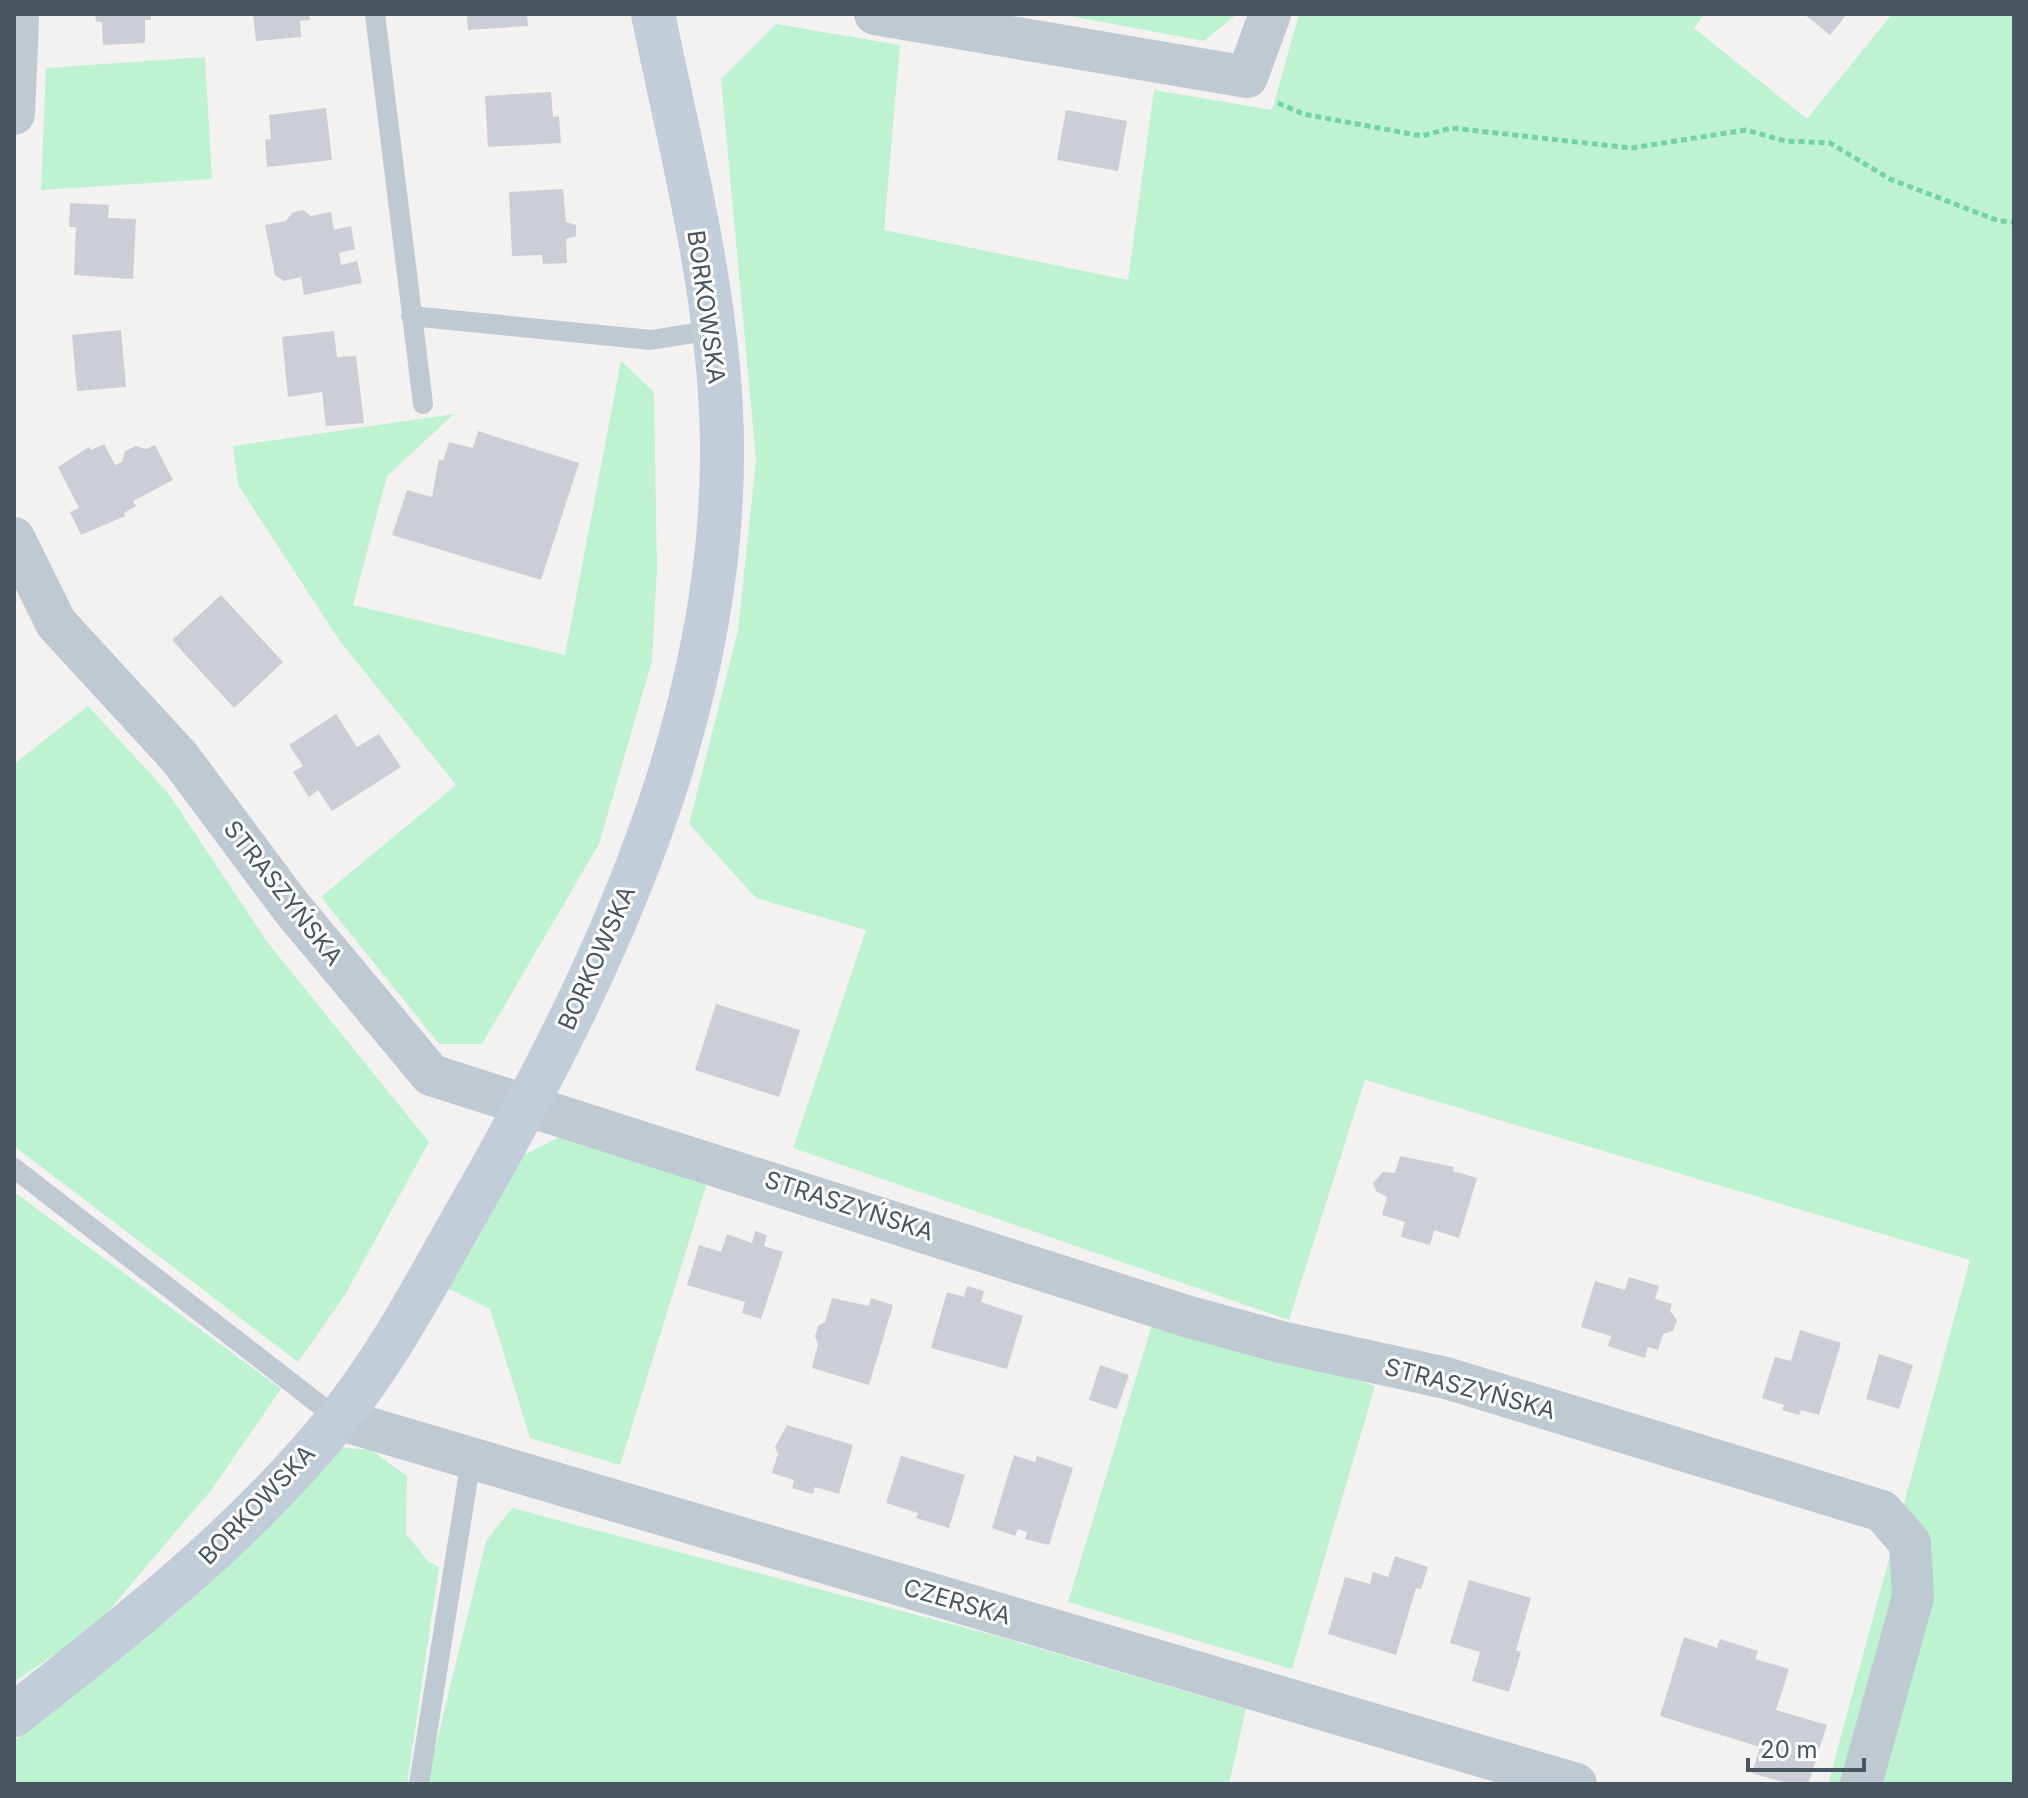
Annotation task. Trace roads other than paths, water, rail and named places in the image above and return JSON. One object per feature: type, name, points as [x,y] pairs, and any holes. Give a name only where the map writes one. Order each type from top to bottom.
[{"type":"street","name":"BORKOWSKA","points":[[14,1715],[204,1562],[266,1501],[338,1419],[390,1347],[527,1107],[576,1012],[642,854],[694,691],[712,594],[722,447],[713,330],[653,14]]},
{"type":"street","points":[[875,14],[1247,77],[1270,14]]},
{"type":"street","points":[[14,114],[18,20]]},
{"type":"street","name":"STRASZYŃSKA","points":[[14,538],[56,623],[180,758],[291,907],[431,1075],[527,1107],[647,1141],[1186,1316],[1281,1342],[1446,1378],[1882,1511],[1910,1543],[1913,1597],[1861,1784]]},
{"type":"street","name":"CZERSKA","points":[[338,1419],[1576,1784]]},
{"type":"lane","points":[[375,14],[423,404]]},
{"type":"lane","points":[[411,316],[651,340],[713,330]]},
{"type":"lane","points":[[14,1168],[338,1419]]},
{"type":"lane","points":[[419,1784],[471,1460]]}]
